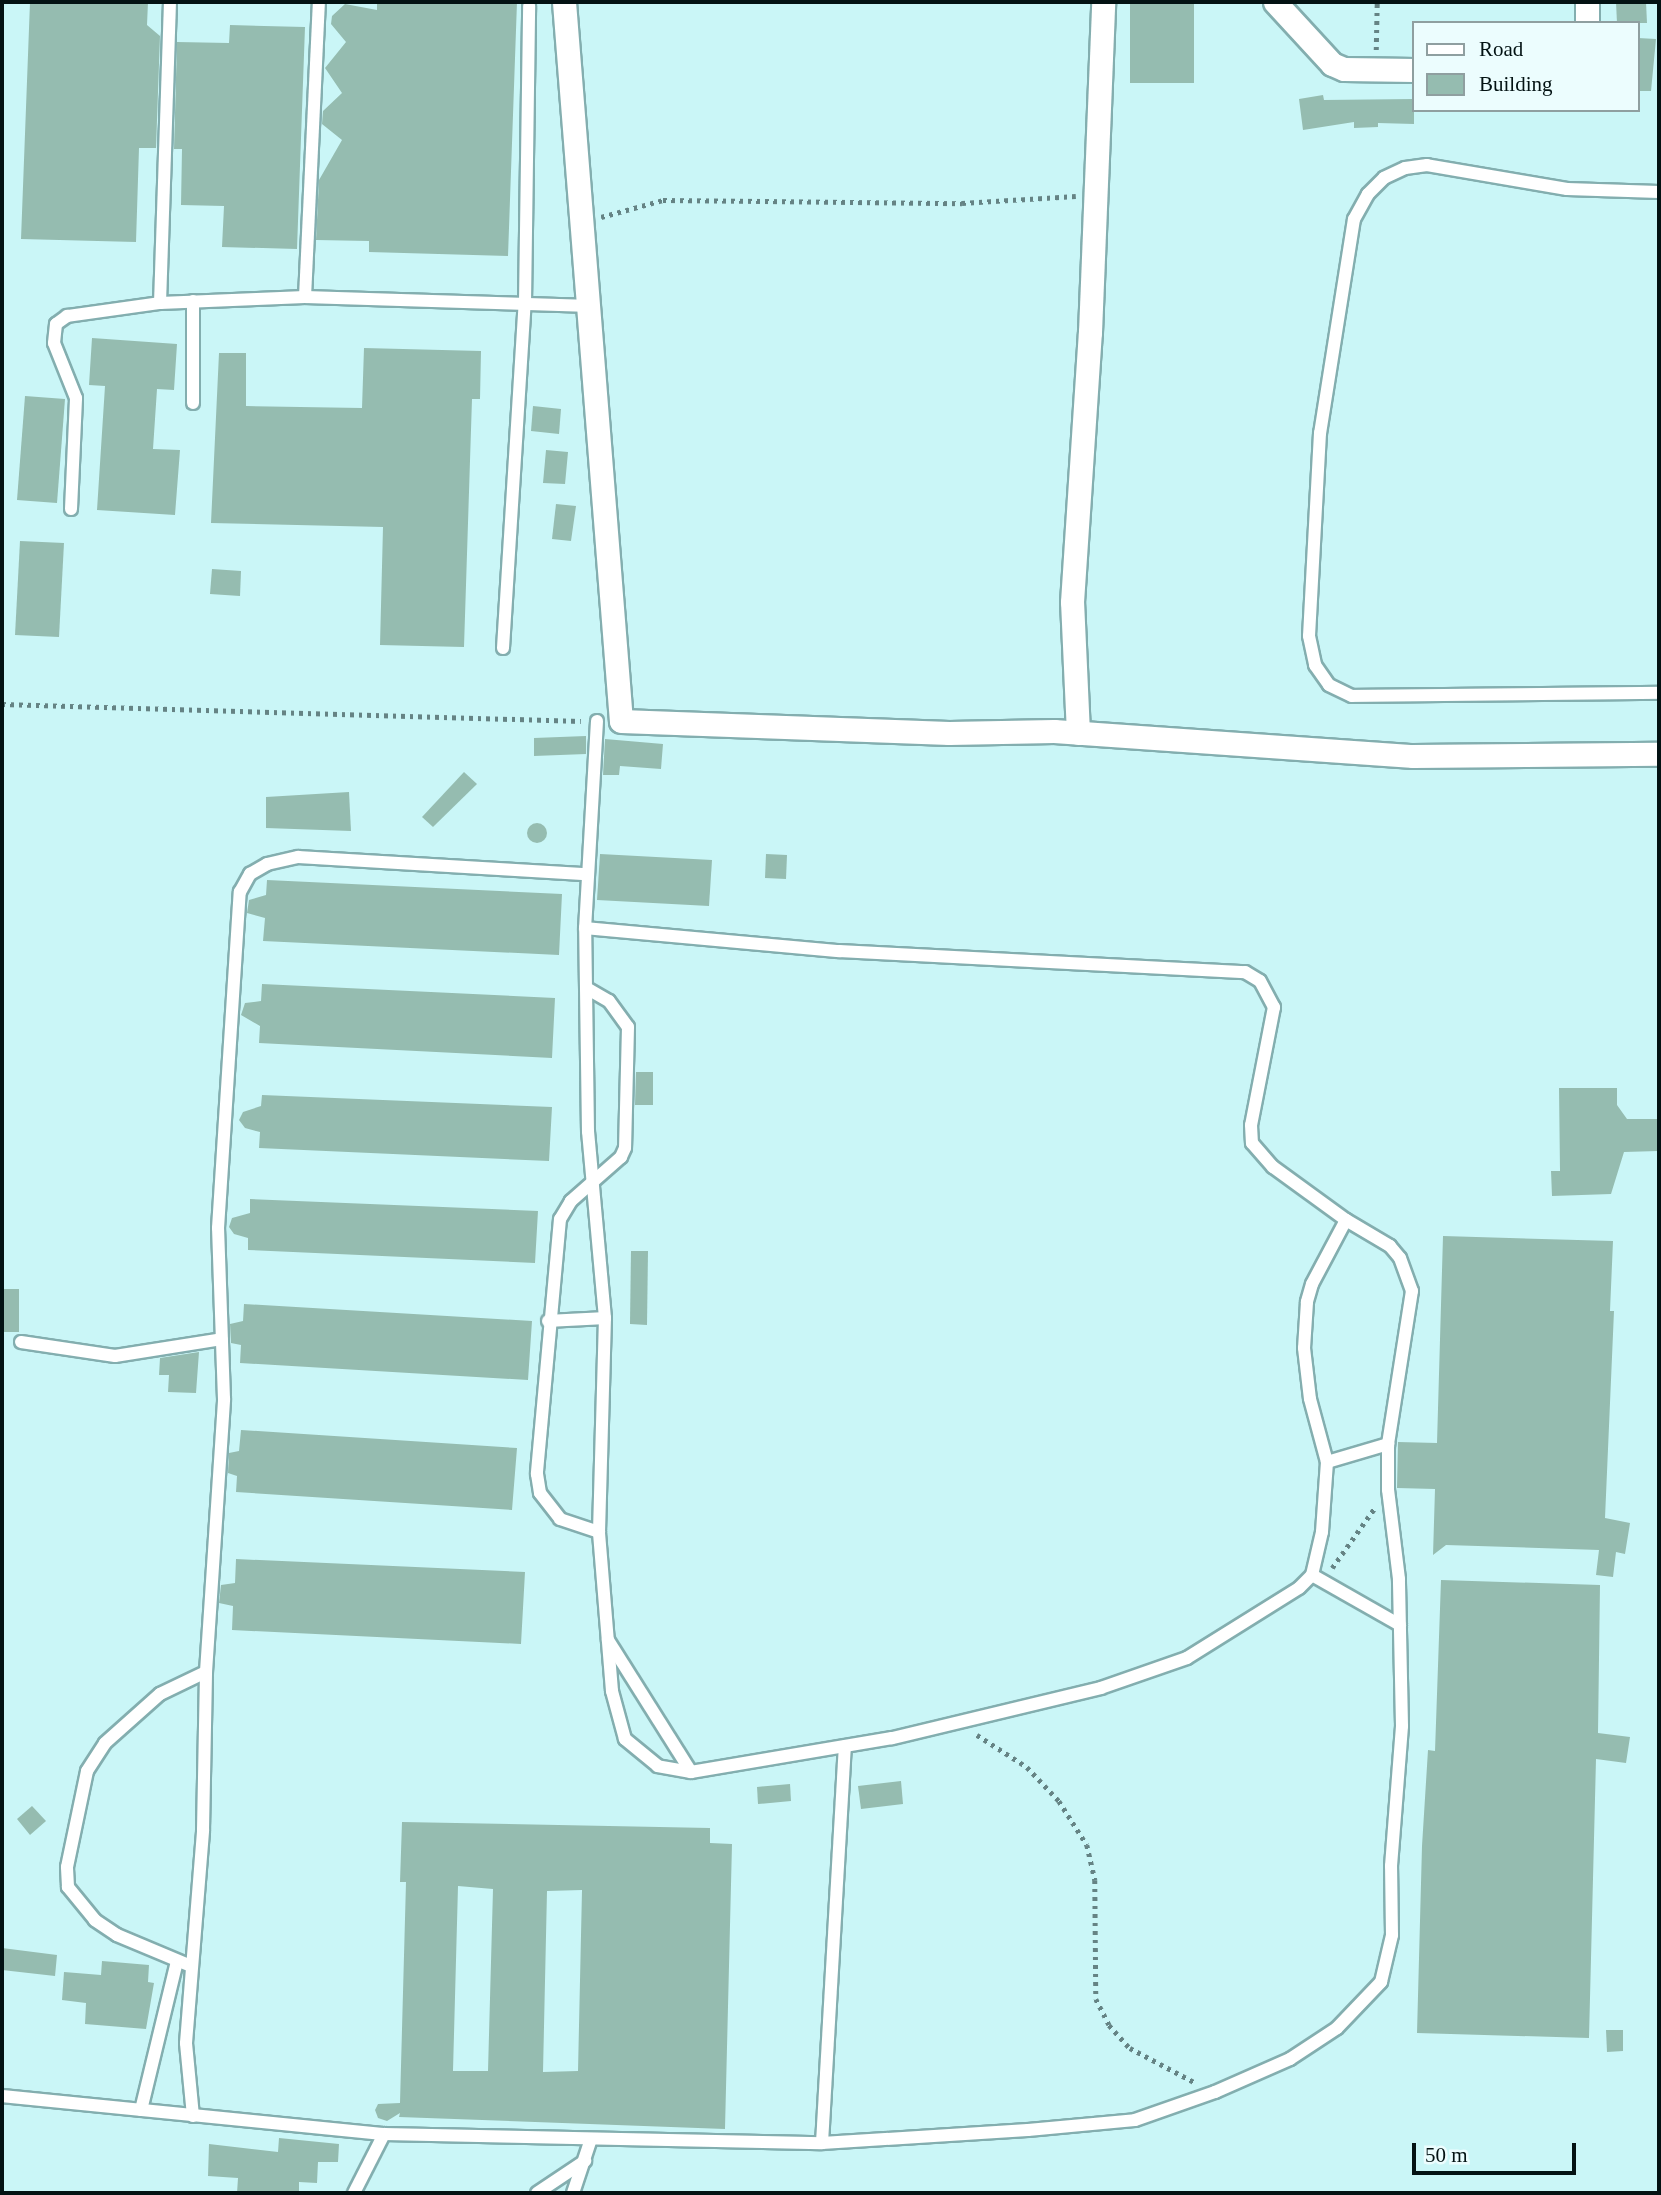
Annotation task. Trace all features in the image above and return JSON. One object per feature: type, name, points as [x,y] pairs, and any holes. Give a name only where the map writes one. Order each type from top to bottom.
[{"type":"street","points":[[565,2],[591,306],[621,721],[1078,733],[1413,756],[1659,754]]},
{"type":"street","points":[[1090,2],[1096,52]]},
{"type":"street","points":[[1078,733],[1072,602],[1063,566],[1074,472],[1084,332],[1096,52],[1103,2]]},
{"type":"street","points":[[1275,2],[1332,64],[1344,69],[1412,69]]},
{"type":"street","points":[[1587,2],[1587,21]]},
{"type":"lane","points":[[160,303],[170,2]]},
{"type":"lane","points":[[305,298],[319,2]]},
{"type":"lane","points":[[503,648],[525,303],[530,6]]},
{"type":"lane","points":[[1659,192],[1567,189],[1427,165],[1405,168],[1384,178],[1368,194],[1354,219],[1320,433],[1309,636],[1315,664],[1329,685],[1352,696],[1659,693]]},
{"type":"lane","points":[[71,509],[76,398],[54,342],[56,324],[67,316],[160,303],[305,298],[591,306]]},
{"type":"lane","points":[[193,301],[193,403]]},
{"type":"lane","points":[[597,721],[585,928],[592,1181],[605,1318],[599,1532],[612,1690],[625,1739],[658,1766],[691,1772],[845,1748],[1101,1688],[1187,1658],[1318,1577]]},
{"type":"lane","points":[[193,2116],[186,2043],[203,1830],[206,1672],[224,1399],[218,1228],[240,892],[250,874],[267,864],[298,857],[587,874]]},
{"type":"lane","points":[[2,2096],[384,2134],[591,2139],[822,2143],[1135,2120],[1216,2092],[1290,2059],[1337,2028],[1381,1982],[1392,1935],[1391,1866],[1402,1726],[1400,1625],[1388,1490],[1388,1444],[1412,1291],[1400,1258],[1273,1167],[1252,1143],[1251,1125],[1274,1007],[1260,981],[1245,972],[839,951],[585,928]]},
{"type":"lane","points":[[588,989],[609,1001],[628,1027],[625,1148],[621,1157],[592,1181],[559,1219],[548,1321],[537,1474],[540,1493],[560,1519],[599,1532]]},
{"type":"lane","points":[[1318,1577],[1327,1462],[1310,1399],[1305,1336],[1312,1284],[1346,1220]]},
{"type":"lane","points":[[548,1321],[605,1318]]},
{"type":"lane","points":[[21,1342],[115,1356],[222,1339]]},
{"type":"lane","points":[[1327,1462],[1388,1444]]},
{"type":"lane","points":[[1318,1577],[1400,1625]]},
{"type":"lane","points":[[608,1639],[691,1772]]},
{"type":"lane","points":[[191,1966],[117,1935],[96,1920],[68,1887],[67,1867],[87,1771],[105,1743],[160,1694],[206,1672]]},
{"type":"lane","points":[[822,2143],[845,1748]]},
{"type":"lane","points":[[141,2110],[177,1961]]},
{"type":"lane","points":[[354,2193],[384,2134]]},
{"type":"lane","points":[[573,2193],[591,2139]]},
{"type":"lane","points":[[537,2193],[585,2161]]},
{"type":"path","points":[[1376,71],[1377,2]]},
{"type":"path","points":[[583,222],[663,200],[962,203],[1089,195]]},
{"type":"path","points":[[2,704],[597,721]]},
{"type":"path","points":[[1318,1577],[1388,1490]]},
{"type":"path","points":[[952,1722],[1005,1749],[1027,1767],[1059,1801],[1087,1845],[1095,1880],[1096,2000],[1109,2025],[1130,2048],[1160,2068],[1216,2092]]},
{"type":"building","points":[[30,2],[148,2],[147,25],[160,36],[156,148],[139,148],[136,242],[21,239]]},
{"type":"building","points":[[377,2],[517,2],[508,256],[369,252],[369,241],[316,240],[319,180],[342,140],[322,124],[323,111],[342,93],[325,68],[346,42],[331,24],[332,16],[345,4],[377,10]]},
{"type":"building","points":[[1130,2],[1194,2],[1194,83],[1130,83]]},
{"type":"building","points":[[1616,2],[1646,2],[1647,23],[1617,21]]},
{"type":"building","points":[[230,25],[305,27],[297,249],[222,247],[224,206],[181,205],[182,149],[174,149],[177,42],[229,43]]},
{"type":"building","points":[[1640,38],[1656,39],[1651,91],[1640,91]]},
{"type":"building","points":[[1323,95],[1324,100],[1412,99],[1414,124],[1378,123],[1378,127],[1354,128],[1354,122],[1303,130],[1299,99]]},
{"type":"building","points":[[92,338],[177,344],[174,390],[157,389],[153,449],[180,450],[175,515],[97,510],[105,386],[89,385]]},
{"type":"building","points":[[364,348],[481,351],[480,399],[472,399],[464,647],[380,645],[383,527],[211,523],[219,353],[246,353],[246,406],[362,408]]},
{"type":"building","points":[[25,396],[65,399],[57,503],[17,500]]},
{"type":"building","points":[[533,406],[561,409],[559,434],[531,431]]},
{"type":"building","points":[[546,450],[568,452],[565,484],[543,483]]},
{"type":"building","points":[[556,504],[576,506],[571,541],[552,539]]},
{"type":"building","points":[[20,541],[64,543],[59,637],[15,635]]},
{"type":"building","points":[[212,569],[241,571],[240,596],[210,594]]},
{"type":"building","points":[[586,736],[586,754],[534,756],[534,738]]},
{"type":"building","points":[[605,739],[663,744],[661,769],[620,766],[619,775],[603,775]]},
{"type":"building","points":[[464,772],[477,784],[433,827],[422,817]]},
{"type":"building","points":[[349,792],[351,831],[266,828],[266,797]]},
{"type":"building","points":[[537,823],[544,826],[547,833],[544,840],[537,843],[530,840],[527,833],[530,826]]},
{"type":"building","points":[[600,854],[712,860],[709,906],[597,900]]},
{"type":"building","points":[[766,854],[787,855],[786,879],[765,878]]},
{"type":"building","points":[[267,880],[562,894],[559,955],[263,941],[265,918],[247,913],[249,900],[266,895]]},
{"type":"building","points":[[262,984],[555,998],[552,1058],[259,1043],[260,1026],[241,1015],[245,1003],[261,1001]]},
{"type":"building","points":[[636,1072],[653,1072],[653,1105],[635,1105]]},
{"type":"building","points":[[1559,1088],[1617,1088],[1617,1105],[1627,1119],[1658,1119],[1658,1151],[1624,1152],[1611,1194],[1552,1196],[1551,1171],[1560,1171]]},
{"type":"building","points":[[262,1095],[552,1107],[549,1161],[259,1148],[260,1132],[245,1128],[239,1120],[243,1112],[261,1106]]},
{"type":"building","points":[[250,1199],[538,1211],[535,1263],[248,1250],[248,1238],[234,1234],[229,1227],[232,1218],[250,1213]]},
{"type":"building","points":[[1443,1236],[1613,1241],[1610,1311],[1614,1311],[1605,1518],[1630,1523],[1625,1554],[1616,1552],[1613,1577],[1596,1575],[1599,1550],[1446,1545],[1433,1555],[1435,1489],[1397,1488],[1398,1442],[1437,1443]]},
{"type":"building","points":[[631,1251],[648,1251],[647,1325],[630,1324]]},
{"type":"building","points":[[2,1289],[19,1289],[19,1332],[2,1332]]},
{"type":"building","points":[[244,1304],[532,1321],[528,1380],[240,1363],[241,1345],[231,1343],[230,1324],[243,1321]]},
{"type":"building","points":[[199,1352],[196,1393],[168,1392],[169,1375],[159,1375],[160,1358]]},
{"type":"building","points":[[241,1430],[517,1448],[512,1510],[236,1492],[237,1476],[228,1473],[229,1453],[239,1451]]},
{"type":"building","points":[[236,1559],[525,1572],[521,1644],[232,1630],[233,1606],[219,1603],[221,1585],[235,1583]]},
{"type":"building","points":[[1441,1580],[1600,1585],[1598,1733],[1630,1737],[1626,1763],[1596,1759],[1589,2038],[1417,2033],[1422,1846],[1428,1750],[1435,1751]]},
{"type":"building","points":[[901,1781],[903,1804],[861,1809],[858,1786]]},
{"type":"building","points":[[790,1784],[791,1801],[758,1804],[757,1787]]},
{"type":"building","points":[[32,1806],[46,1821],[30,1835],[17,1819]]},
{"type":"building","points":[[402,1822],[710,1828],[710,1843],[732,1844],[725,2129],[399,2117],[400,2113],[387,2121],[378,2118],[375,2110],[378,2104],[400,2103],[406,1882],[400,1882]],"holes":[[[458,1886],[493,1889],[488,2071],[453,2071]],[[582,1890],[578,2071],[543,2072],[547,1891]]]},
{"type":"building","points":[[2,1948],[57,1955],[55,1976],[2,1970]]},
{"type":"building","points":[[102,1961],[149,1965],[148,1982],[154,1983],[146,2029],[85,2024],[86,2003],[62,2000],[64,1972],[101,1975]]},
{"type":"building","points":[[1606,2030],[1623,2030],[1623,2051],[1607,2052]]},
{"type":"building","points":[[279,2138],[339,2144],[338,2162],[318,2162],[317,2183],[299,2182],[299,2192],[237,2193],[238,2178],[208,2176],[209,2144],[278,2152]]}]
